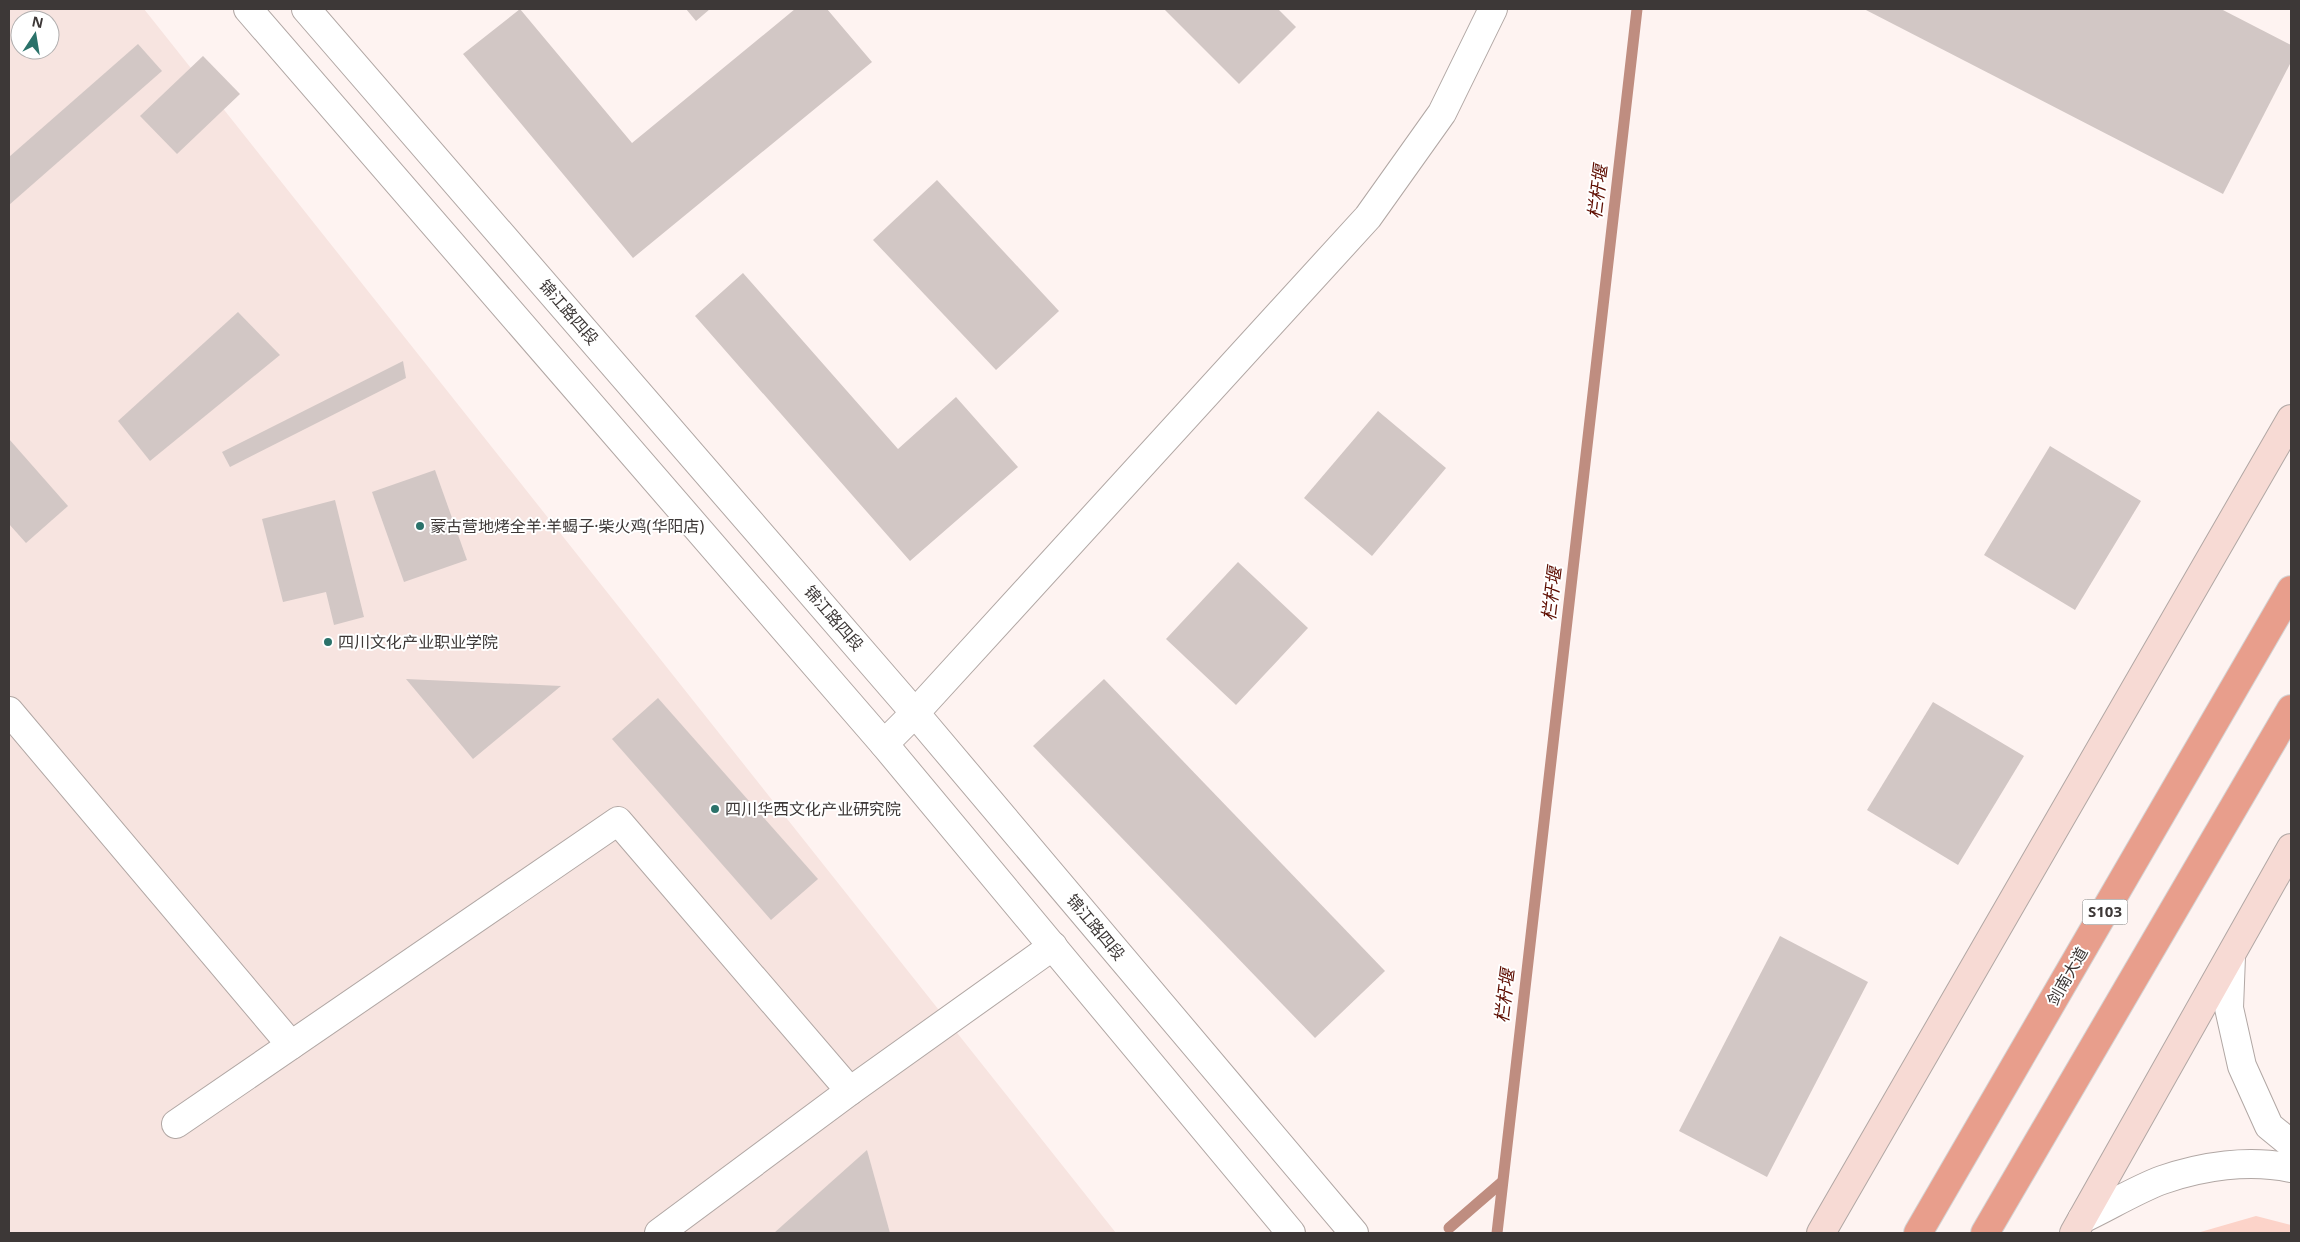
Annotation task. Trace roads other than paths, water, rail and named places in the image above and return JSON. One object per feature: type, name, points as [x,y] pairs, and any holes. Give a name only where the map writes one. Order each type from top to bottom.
[{"type":"highway","name":"剑南大道","points":[[1918,1233],[2291,590]]},
{"type":"highway","points":[[1985,1233],[2291,709]]},
{"type":"highway","points":[[2246,786],[2291,746]]},
{"type":"main road","points":[[1821,1233],[2291,419]]},
{"type":"main road","points":[[2078,1226],[2291,848]]},
{"type":"street","points":[[248,9],[884,744],[1291,1233]]},
{"type":"street","name":"锦江路四段","points":[[306,9],[916,713],[1354,1233]]},
{"type":"street","points":[[884,744],[916,713],[1368,217],[1442,113],[1493,9]]},
{"type":"street","points":[[9,711],[291,1045]]},
{"type":"street","points":[[176,1124],[618,820],[850,1090]]},
{"type":"street","points":[[659,1233],[850,1090],[1053,946]]},
{"type":"street","points":[[2231,957],[2229,1008],[2242,1066],[2269,1126],[2291,1144]]},
{"type":"street","points":[[2078,1226],[2161,1180],[2209,1168],[2268,1163],[2291,1168]]},
{"type":"waterway","name":"栏杆堰","points":[[1497,1233],[1637,9]]},
{"type":"waterway","name":"栏杆堰","points":[[1449,1228],[1501,1183]]},
{"type":"place","name":"蒙古营地烤全羊·羊蝎子·柴火鸡(华阳店)","points":[[420,526]]},
{"type":"place","name":"四川文化产业职业学院","points":[[328,642]]},
{"type":"place","name":"四川华西文化产业研究院","points":[[715,809]]}]
